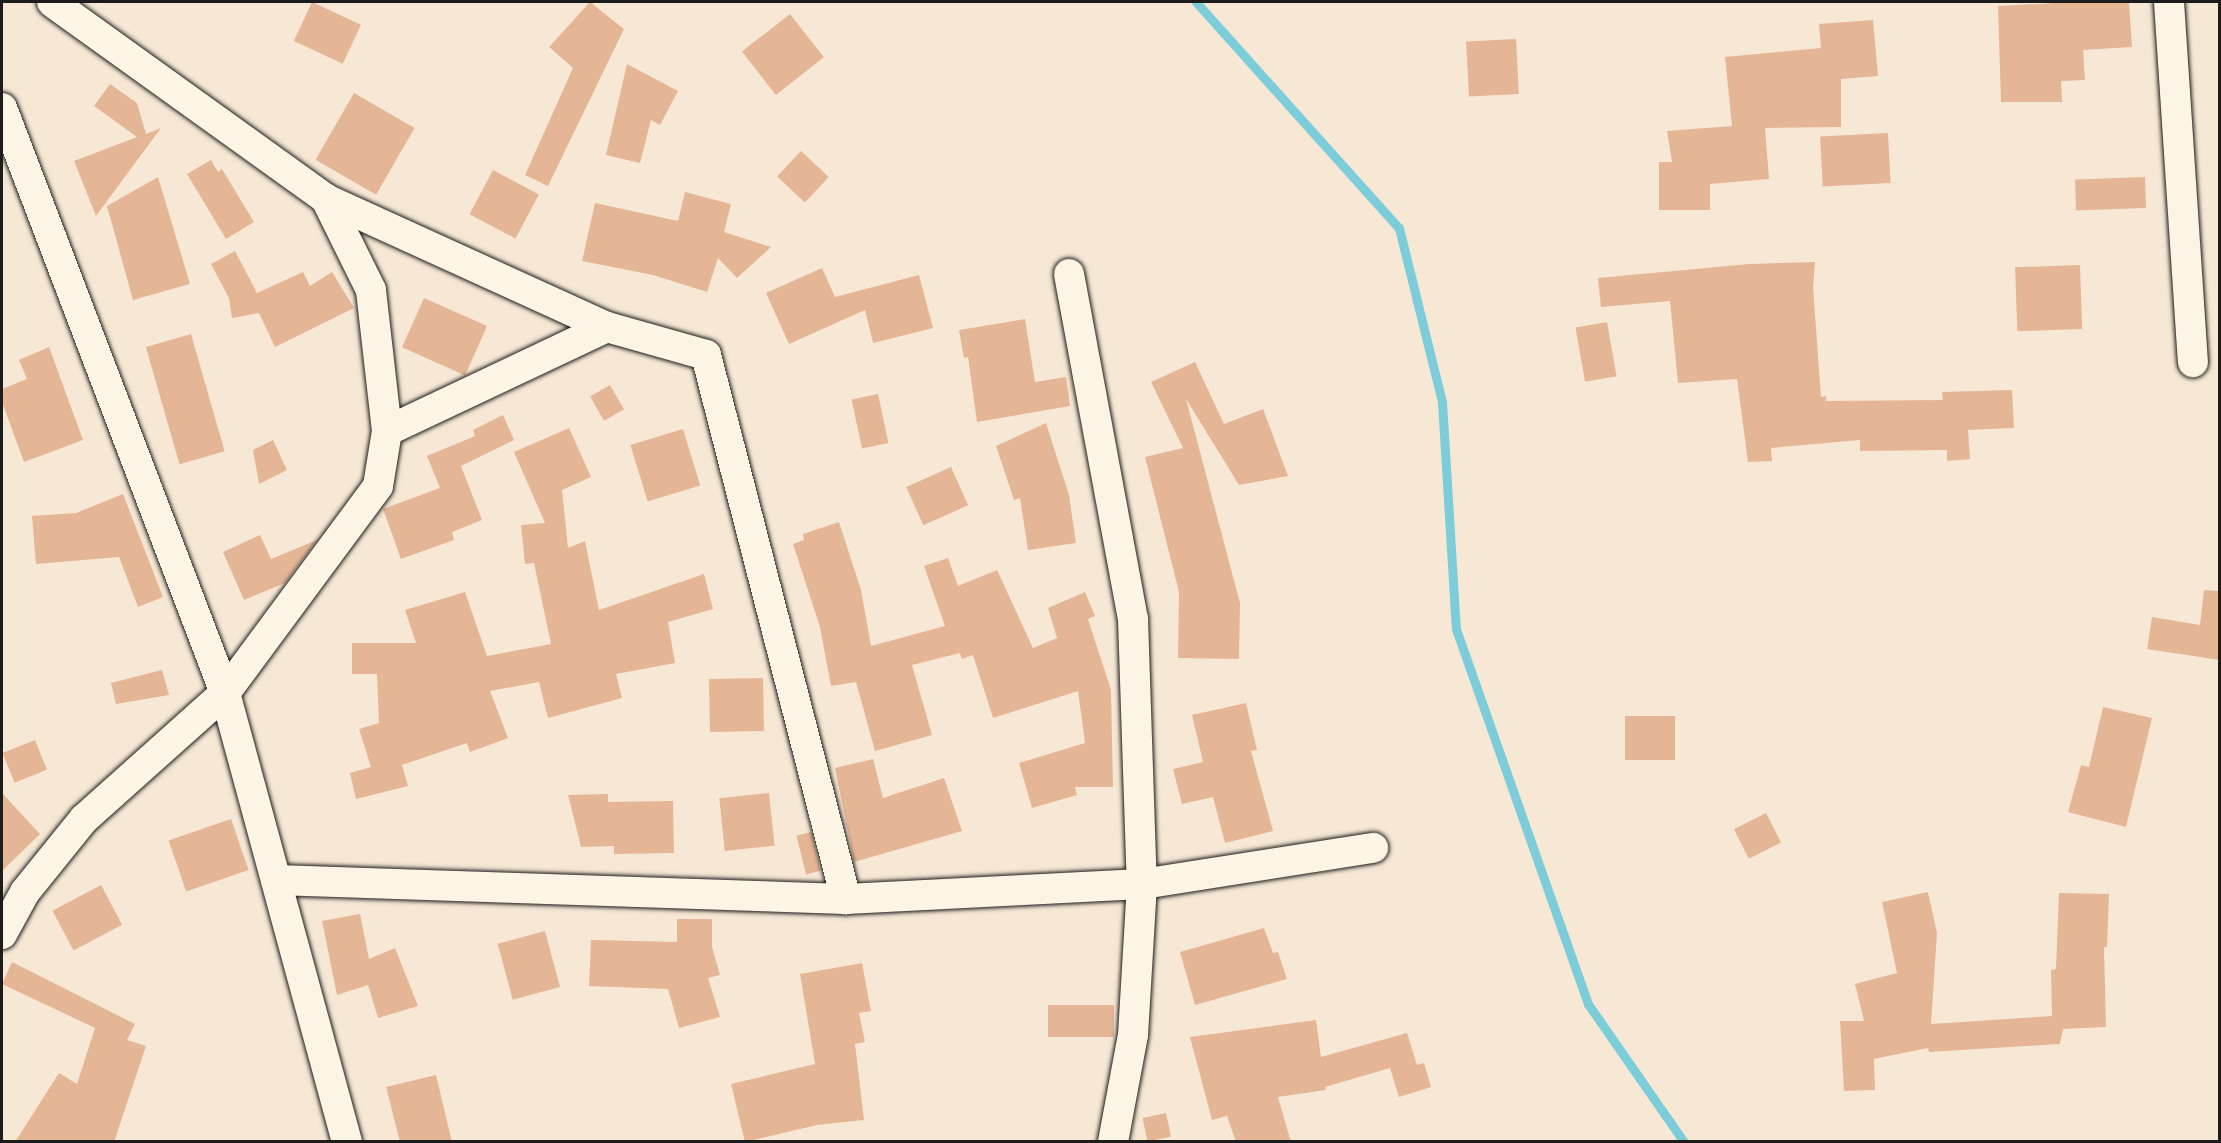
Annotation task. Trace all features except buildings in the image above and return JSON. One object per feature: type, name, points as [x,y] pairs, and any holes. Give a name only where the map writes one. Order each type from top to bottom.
[{"type":"street","points":[[52,2],[326,199],[608,327],[706,355],[846,899]]},
{"type":"street","points":[[2169,2],[2193,362]]},
{"type":"street","points":[[2,108],[225,693],[347,1142]]},
{"type":"street","points":[[2,934],[25,892],[84,819],[225,693],[378,486],[387,431],[371,290],[326,199]]},
{"type":"street","points":[[1069,274],[1133,619],[1142,884],[1133,1035],[1113,1142]]},
{"type":"street","points":[[387,431],[608,327]]},
{"type":"street","points":[[276,880],[846,899],[1142,884],[1373,848]]},
{"type":"waterway","points":[[1196,2],[1399,228],[1442,402],[1456,629],[1588,1004],[1684,1142]]}]
